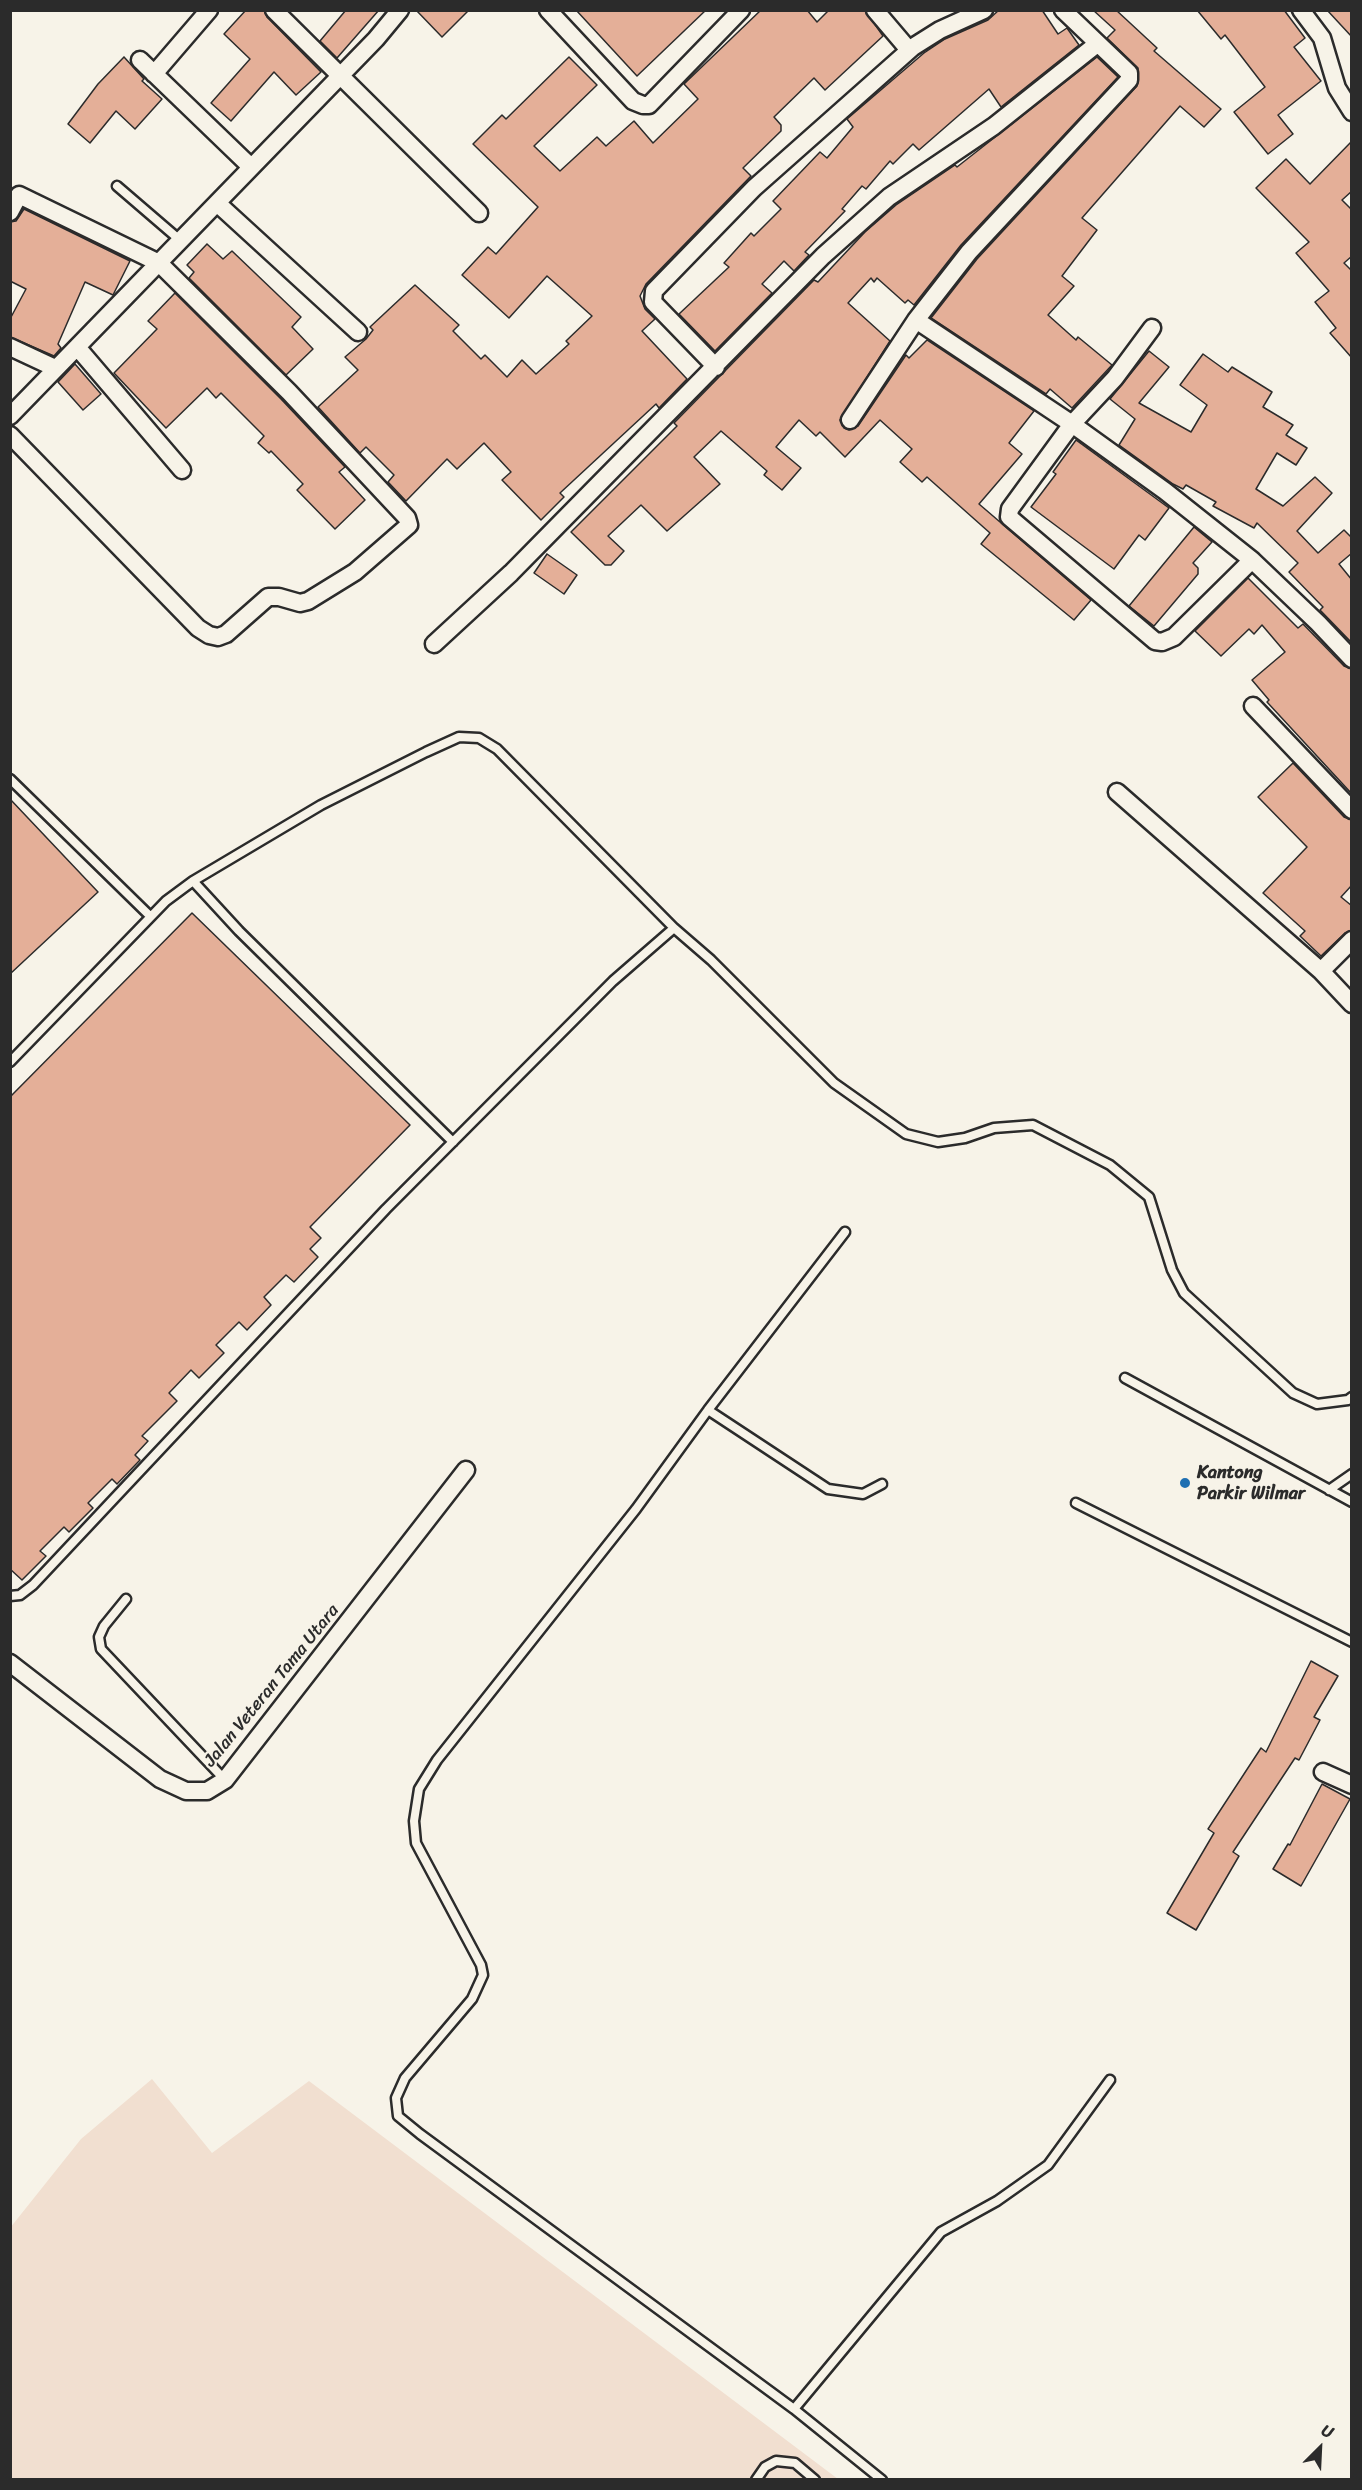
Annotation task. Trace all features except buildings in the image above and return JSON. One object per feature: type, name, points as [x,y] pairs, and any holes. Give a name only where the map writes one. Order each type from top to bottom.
[{"type":"street","points":[[154,74],[209,10]]},
{"type":"street","points":[[274,10],[339,77],[479,213]]},
{"type":"street","points":[[10,416],[339,77],[400,10]]},
{"type":"street","points":[[548,10],[633,102],[649,105],[741,10]]},
{"type":"street","points":[[875,10],[909,50]]},
{"type":"street","points":[[716,367],[653,302],[654,291],[754,188],[909,50],[940,30],[984,10]]},
{"type":"street","points":[[850,420],[916,320],[984,235],[1044,168],[1127,83],[1129,73],[1063,10]]},
{"type":"street","points":[[1301,10],[1322,38],[1336,88],[1352,112]]},
{"type":"street","points":[[434,644],[511,573],[823,256],[889,197],[994,126],[1097,44]]},
{"type":"street","points":[[140,60],[251,167]]},
{"type":"street","points":[[10,212],[15,193],[159,263],[289,392],[407,518],[409,525],[405,531],[355,572],[308,601],[300,603],[279,597],[268,597],[226,634],[218,637],[209,635],[198,628],[10,435]]},
{"type":"street","points":[[217,203],[358,332]]},
{"type":"street","points":[[916,320],[1072,424],[1165,491],[1252,560],[1352,659]]},
{"type":"street","points":[[1152,328],[1115,378],[1072,424],[1010,509],[1009,517],[1155,641],[1162,642],[1174,637],[1252,560]]},
{"type":"street","points":[[10,347],[55,368]]},
{"type":"street","points":[[77,348],[182,470]]},
{"type":"street","points":[[1253,706],[1352,810]]},
{"type":"street","points":[[1117,792],[1321,971],[1352,1004]]},
{"type":"street","points":[[1321,971],[1352,940]]},
{"type":"street","name":"Jalan Veteran Tama Utara","points":[[10,1663],[160,1779],[186,1791],[207,1791],[225,1780],[466,1470]]},
{"type":"street","points":[[1323,1772],[1352,1785]]},
{"type":"lane","points":[[117,186],[181,241]]},
{"type":"lane","points":[[10,1062],[165,901],[193,881],[321,806],[416,757],[459,737],[479,738],[497,749],[674,928],[711,960],[834,1083],[906,1134],[938,1142],[965,1138],[994,1128],[1033,1125],[1110,1165],[1149,1197],[1172,1270],[1184,1293],[1293,1394],[1317,1404],[1348,1400],[1352,1397]]},
{"type":"lane","points":[[10,779],[150,916]]},
{"type":"lane","points":[[193,881],[239,931],[453,1142]]},
{"type":"lane","points":[[10,1596],[20,1595],[33,1585],[386,1209],[613,981],[674,928]]},
{"type":"lane","points":[[845,1232],[708,1410],[636,1509],[437,1760],[419,1790],[414,1821],[416,1843],[481,1965],[483,1975],[472,2000],[405,2078],[396,2098],[398,2116],[420,2134],[794,2409],[882,2480]]},
{"type":"lane","points":[[1125,1378],[1352,1502]]},
{"type":"lane","points":[[708,1410],[828,1489],[863,1494],[882,1484]]},
{"type":"lane","points":[[1329,1490],[1352,1474]]},
{"type":"lane","points":[[1076,1503],[1352,1642]]},
{"type":"lane","points":[[126,1599],[104,1626],[99,1637],[101,1649],[225,1780]]},
{"type":"lane","points":[[794,2409],[941,2232],[997,2201],[1047,2165],[1110,2080]]},
{"type":"lane","points":[[756,2480],[765,2467],[776,2462],[795,2463],[815,2480]]},
{"type":"shaded area","points":[[152,2079],[212,2153],[309,2081],[838,2479],[11,2479],[10,2228],[81,2139]]},
{"type":"place","name":"Kantong Parkir Wilmar","points":[[1185,1483]]}]
